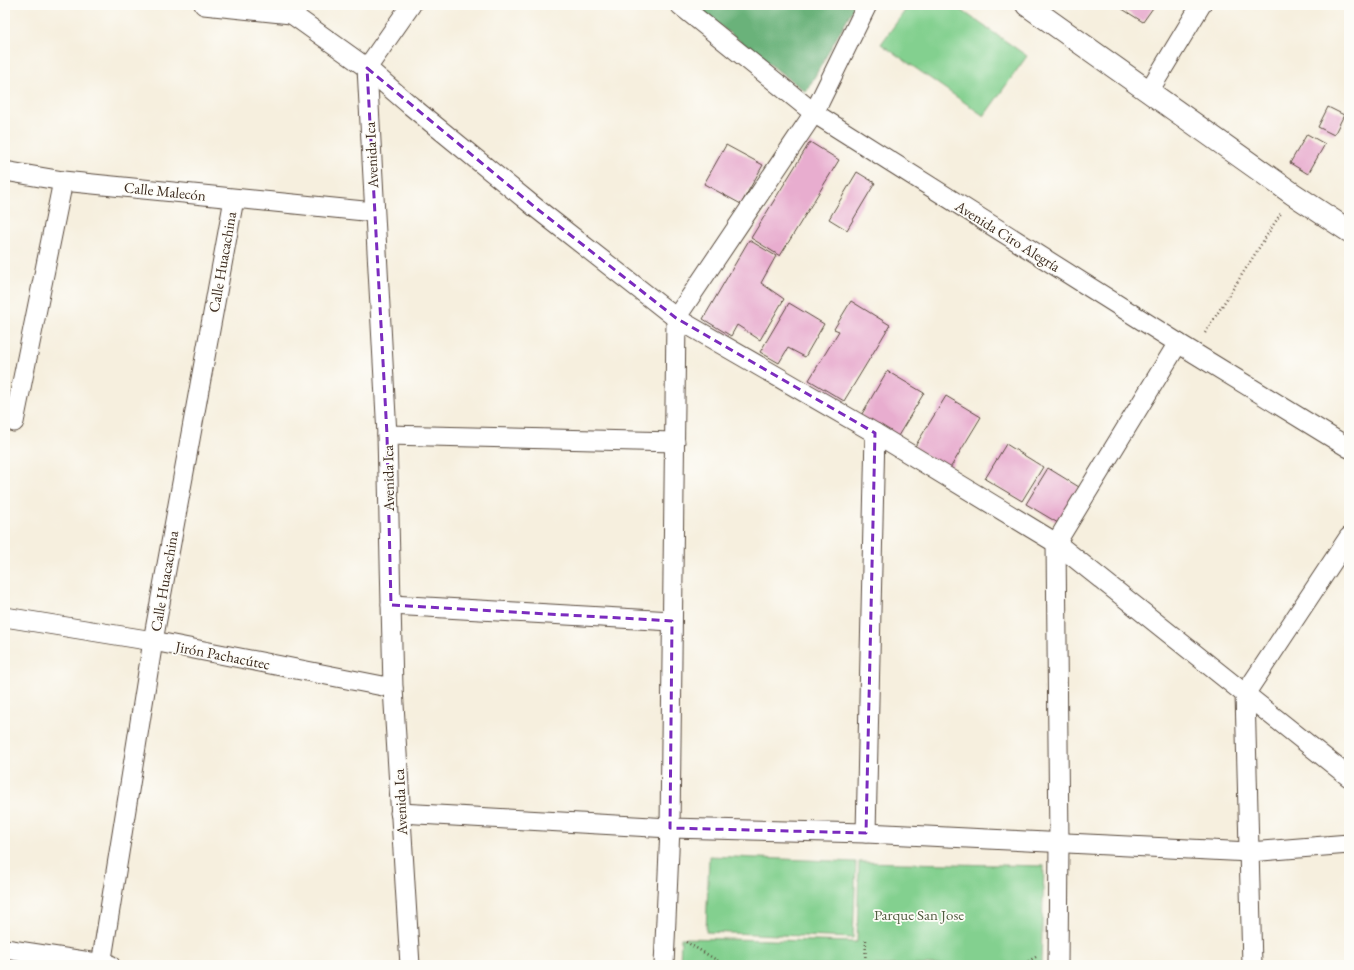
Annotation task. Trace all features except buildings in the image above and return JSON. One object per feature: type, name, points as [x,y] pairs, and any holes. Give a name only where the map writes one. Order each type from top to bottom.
[{"type":"street","points":[[204,5],[285,10],[367,68],[530,204],[676,318],[875,433],[1056,543],[1349,777]]},
{"type":"street","points":[[367,68],[411,5]]},
{"type":"street","name":"Avenida Ciro Alegría","points":[[680,5],[814,113],[1178,343],[1349,448]]},
{"type":"street","points":[[664,965],[670,828],[676,318],[814,113],[867,5]]},
{"type":"street","points":[[1027,5],[1294,194],[1349,231]]},
{"type":"street","points":[[1149,92],[1201,5]]},
{"type":"street","name":"Avenida Ica","points":[[367,68],[387,435],[393,688],[410,965]]},
{"type":"street","name":"Calle Malecón","points":[[5,171],[63,180],[374,212]]},
{"type":"street","points":[[14,422],[63,180]]},
{"type":"street","name":"Calle Huacachina","points":[[104,964],[153,641],[234,198]]},
{"type":"street","points":[[1058,965],[1059,842],[1056,543],[1178,343]]},
{"type":"street","points":[[866,832],[875,433]]},
{"type":"street","points":[[387,435],[675,442]]},
{"type":"street","points":[[1252,965],[1245,694],[1349,538]]},
{"type":"street","points":[[391,605],[672,621]]},
{"type":"street","name":"Jirón Pachacútec","points":[[5,617],[153,641],[393,688]]},
{"type":"street","points":[[400,813],[670,828],[866,832],[1250,852],[1349,844]]},
{"type":"street","points":[[5,948],[104,964]]},
{"type":"path","points":[[1178,343],[1195,342],[1202,338],[1294,194]]},
{"type":"path","points":[[681,938],[725,965]]},
{"type":"path","points":[[866,940],[866,965]]},
{"type":"path","points":[[1021,965],[1042,954]]},
{"type":"highlighted area","points":[[367,68],[536,208],[676,318],[875,433],[866,833],[670,828],[672,621],[391,605],[387,435]]},
{"type":"green space","points":[[693,5],[855,5],[806,92]]},
{"type":"green space","points":[[909,5],[954,5],[1027,56],[984,116],[881,44]]},
{"type":"green space","points":[[709,856],[856,862],[853,938],[706,932]]},
{"type":"green space","name":"Parque San Jose","points":[[859,862],[1044,866],[1041,965],[680,965],[681,938],[857,942]]}]
